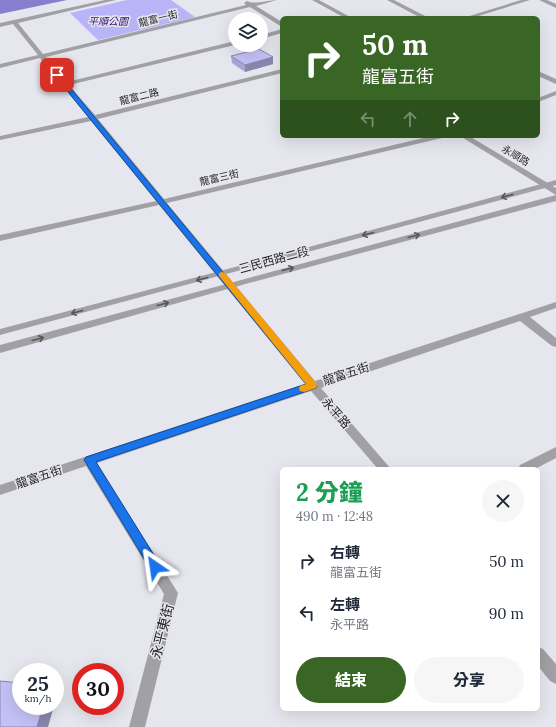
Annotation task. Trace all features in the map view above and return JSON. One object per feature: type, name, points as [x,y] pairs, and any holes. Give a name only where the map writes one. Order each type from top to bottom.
[{"type":"street","points":[[0,25],[113,0]]},
{"type":"street","points":[[241,0],[280,24]]},
{"type":"street","name":"龍富一街","points":[[0,66],[274,0]]},
{"type":"street","points":[[315,0],[345,16]]},
{"type":"street","points":[[390,0],[422,16]]},
{"type":"street","points":[[473,16],[527,0]]},
{"type":"street","points":[[542,0],[556,6]]},
{"type":"street","name":"永平路","points":[[14,22],[312,386],[382,467]]},
{"type":"street","points":[[268,34],[280,31]]},
{"type":"street","points":[[65,84],[228,45]]},
{"type":"street","name":"龍富二路","points":[[0,138],[93,118],[280,71]]},
{"type":"street","points":[[540,74],[556,82]]},
{"type":"street","points":[[540,99],[556,93]]},
{"type":"street","name":"龍富三街","points":[[0,238],[433,138]]},
{"type":"street","name":"永順路","points":[[467,138],[556,192]]},
{"type":"street","name":"三民西路二段","points":[[0,332],[221,274],[556,182]]},
{"type":"street","name":"三民西路二段","points":[[0,349],[230,285],[556,198]]},
{"type":"street","name":"龍富五街","points":[[0,490],[556,305]]},
{"type":"street","points":[[521,316],[556,343]]},
{"type":"street","points":[[528,467],[556,452]]},
{"type":"street","name":"永平東街","points":[[89,460],[171,593],[137,727]]},
{"type":"street","points":[[540,656],[556,676]]},
{"type":"green space","name":"平順公園","points":[[127,0],[171,0],[195,17],[98,40],[70,13]]},
{"type":"shaded area","points":[[0,0],[67,0],[0,14]]},
{"type":"building","points":[[247,52],[264,52],[273,57],[245,65],[231,56]]},
{"type":"building","points":[[0,681],[12,682],[12,715],[40,715],[37,727],[0,727]]},
{"type":"slow traffic","points":[[222,274],[312,386],[304,388]]},
{"type":"route","points":[[57,75],[162,201],[312,386],[89,460],[155,567]]}]
